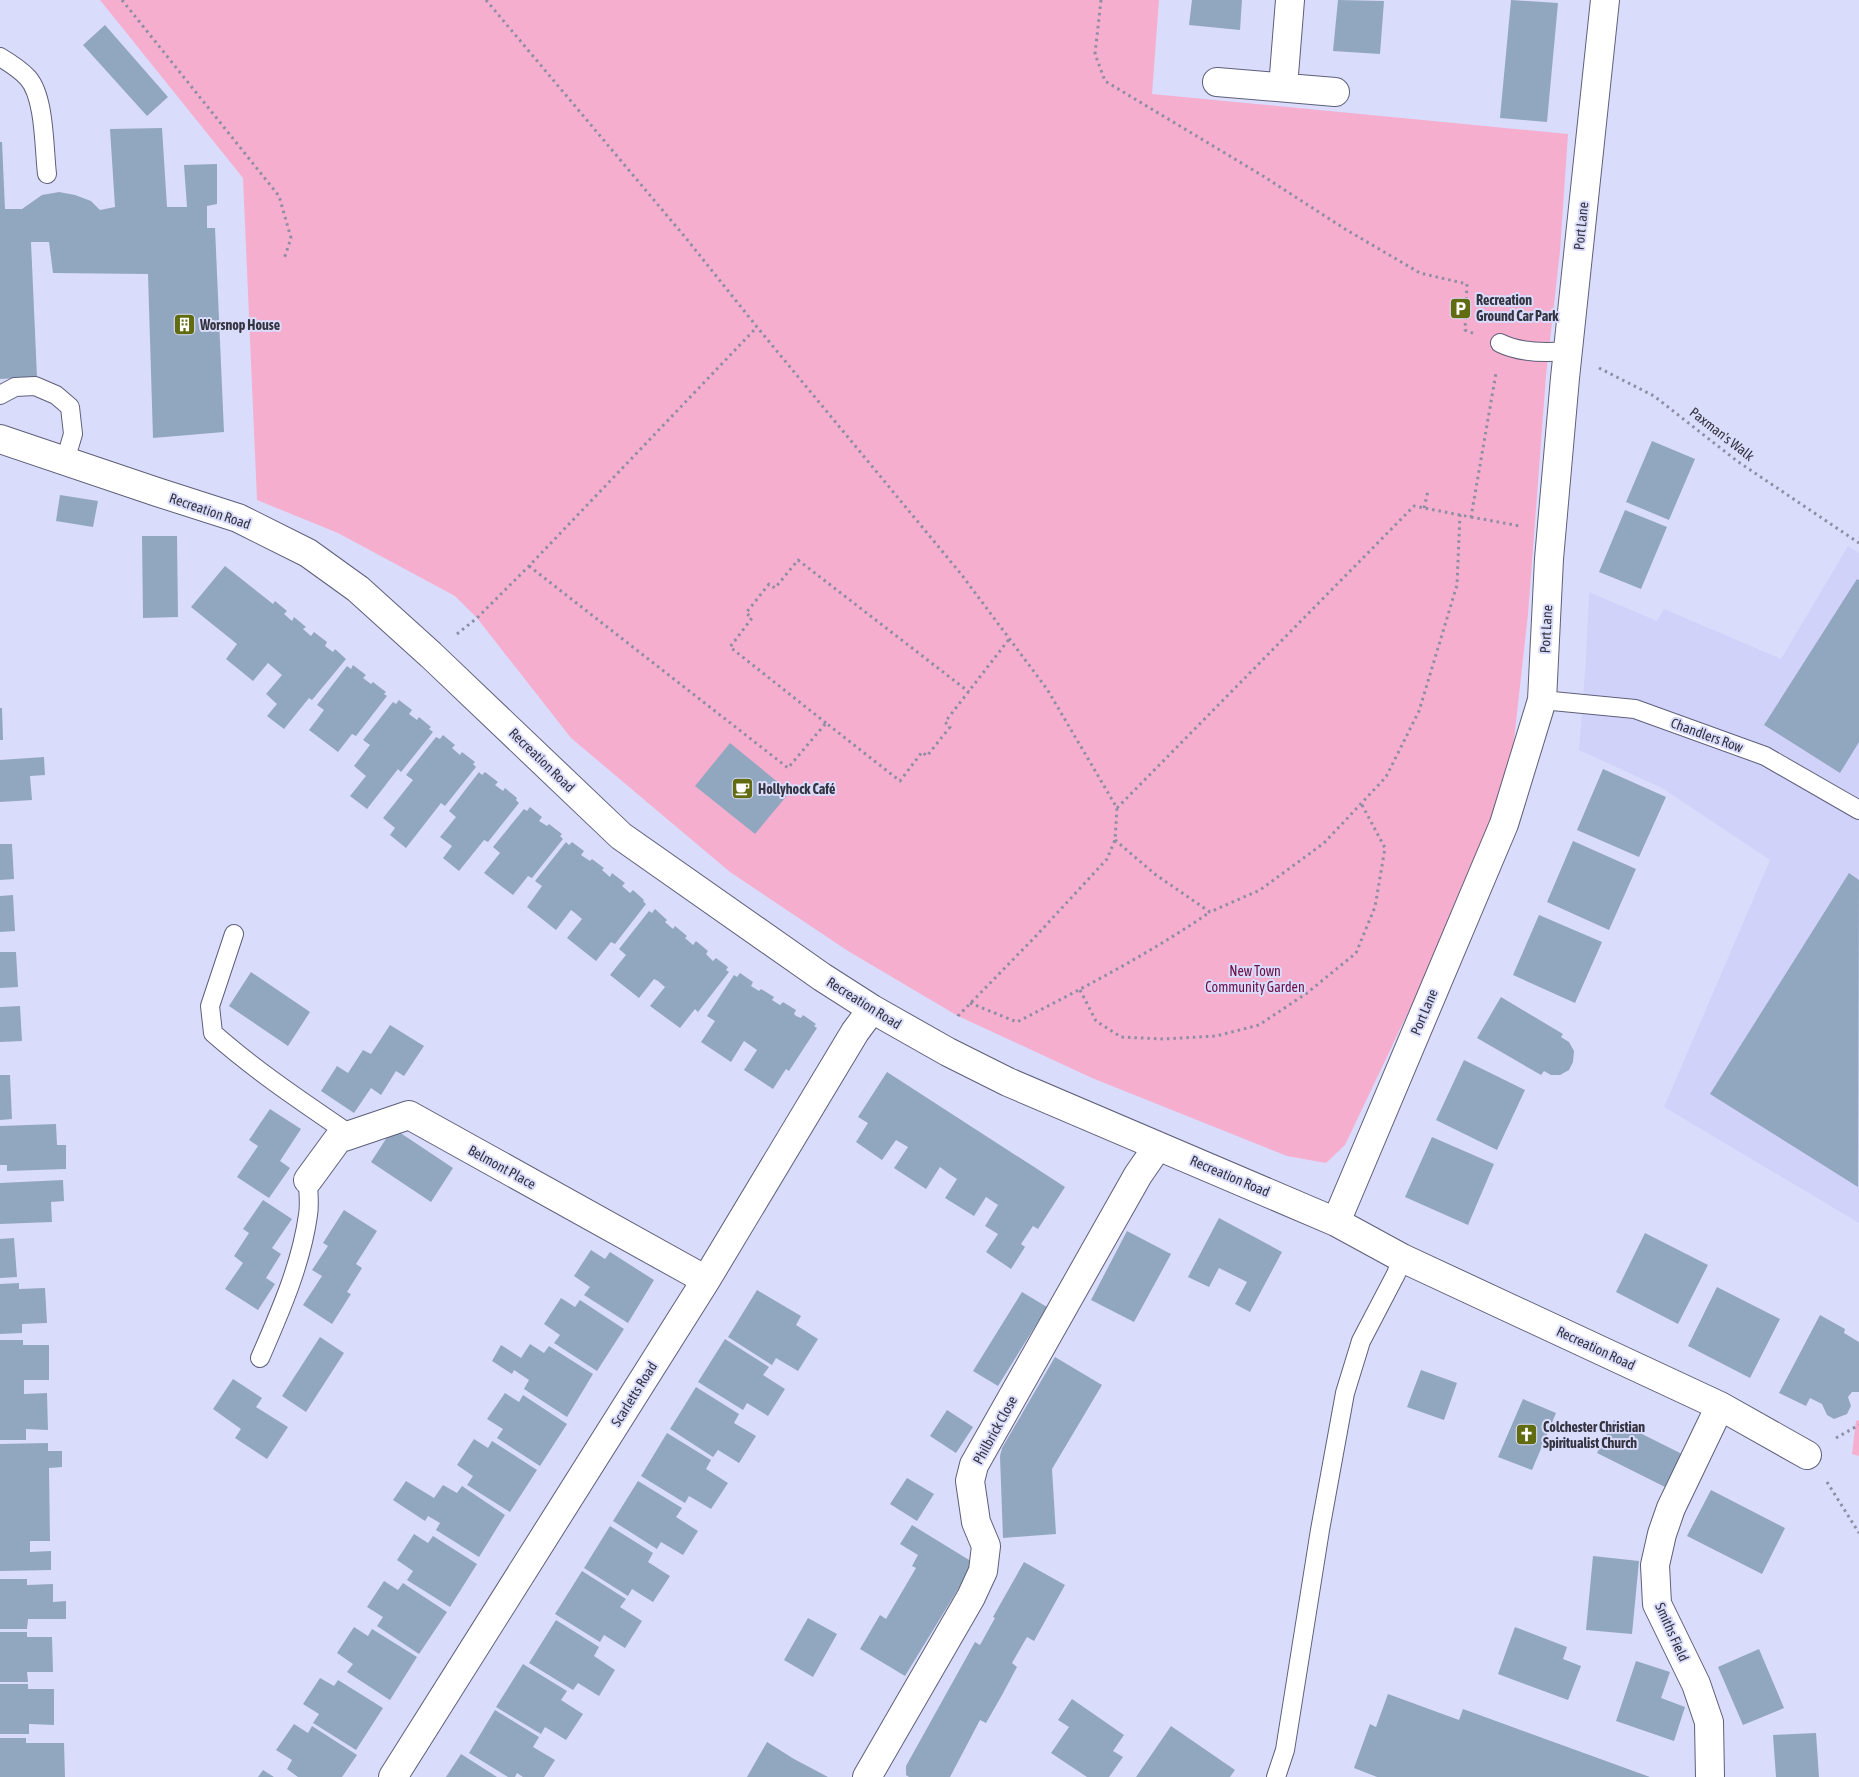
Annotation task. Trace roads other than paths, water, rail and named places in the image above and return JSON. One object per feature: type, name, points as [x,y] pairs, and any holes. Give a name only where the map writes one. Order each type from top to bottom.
[{"type":"street","points":[[1283,87],[1290,0]]},
{"type":"street","name":"Port Lane","points":[[1336,1222],[1504,824],[1542,700],[1552,531],[1568,351],[1605,0]]},
{"type":"street","points":[[1217,82],[1335,92]]},
{"type":"street","name":"Recreation Road","points":[[0,439],[238,518],[308,553],[358,589],[432,655],[621,836],[822,977],[872,1009],[948,1052],[1008,1082],[1336,1222],[1402,1258],[1720,1406],[1807,1454]]},
{"type":"street","name":"Scarletts Road","points":[[393,1777],[706,1280],[855,1032],[872,1009]]},
{"type":"street","name":"Belmont Place","points":[[308,1180],[338,1139],[409,1115],[706,1280]]},
{"type":"street","name":"Philbrick Close","points":[[871,1775],[971,1598],[983,1571],[986,1546],[976,1522],[970,1481],[974,1465],[1138,1175],[1158,1146]]},
{"type":"street","name":"Smiths Field","points":[[1710,1777],[1709,1722],[1696,1684],[1657,1604],[1655,1565],[1662,1534],[1671,1508],[1720,1406]]},
{"type":"lane","points":[[0,57],[15,66],[29,79],[39,96],[47,174]]},
{"type":"lane","points":[[1500,343],[1509,348],[1549,352],[1568,351]]},
{"type":"lane","points":[[0,395],[15,387],[35,386],[56,395],[70,407],[74,434],[65,461]]},
{"type":"lane","name":"Chandlers Row","points":[[1542,700],[1635,709],[1765,756],[1859,810]]},
{"type":"lane","points":[[234,934],[210,1006],[213,1033],[232,1050],[351,1135]]},
{"type":"lane","points":[[260,1358],[276,1322],[299,1259],[308,1214],[308,1180]]},
{"type":"lane","points":[[1276,1777],[1285,1750],[1320,1530],[1345,1394],[1361,1341],[1396,1274],[1402,1258]]},
{"type":"place","name":"Recreation Ground Car Park","points":[[1460,308]]},
{"type":"place","name":"Worsnop House","points":[[184,325]]},
{"type":"place","name":"Hollyhock Café","points":[[742,789]]},
{"type":"place","name":"Colchester Christian Spiritualist Church","points":[[1527,1435]]},
{"type":"park label","name":"New Town Community Garden","points":[[1255,980]]}]
